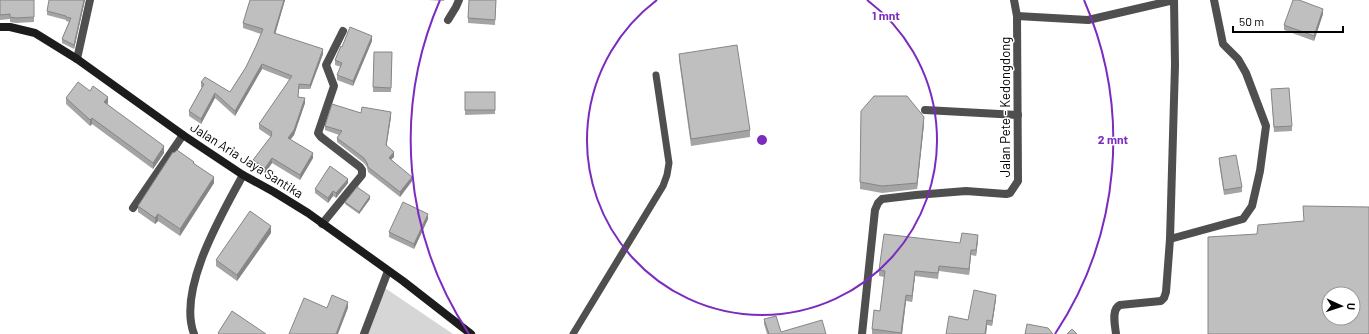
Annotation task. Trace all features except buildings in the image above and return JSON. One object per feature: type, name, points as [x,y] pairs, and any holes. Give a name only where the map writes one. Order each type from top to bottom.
[{"type":"street","points":[[77,59],[90,0]]},
{"type":"street","points":[[448,20],[456,8],[459,0]]},
{"type":"street","name":"Jalan Pete - Kedongdong","points":[[862,334],[875,210],[878,202],[882,199],[966,191],[1006,194],[1010,193],[1018,181],[1017,16],[1014,0]]},
{"type":"street","points":[[1017,16],[1088,20],[1174,0],[1175,65],[1170,239],[1166,292],[1161,301],[1120,305],[1116,307],[1114,310],[1116,334]]},
{"type":"street","points":[[1170,239],[1243,219],[1252,206],[1260,171],[1266,126],[1246,73],[1238,59],[1223,44],[1214,0]]},
{"type":"street","name":"Jalan Aria Jaya Santika","points":[[0,27],[10,27],[35,33],[77,59],[243,175],[274,192],[308,214],[403,281],[471,334]]},
{"type":"street","points":[[322,224],[362,175],[362,170],[360,167],[318,133],[334,86],[326,65],[343,31]]},
{"type":"street","points":[[925,110],[1018,115]]},
{"type":"street","points":[[133,208],[183,134]]},
{"type":"street","points":[[194,334],[190,310],[198,269],[209,239],[243,175]]},
{"type":"street","points":[[364,334],[388,271]]},
{"type":"lane","points":[[573,334],[663,186],[667,175],[669,163],[656,75]]},
{"type":"shaded area","points":[[382,286],[453,334],[361,334]]}]
